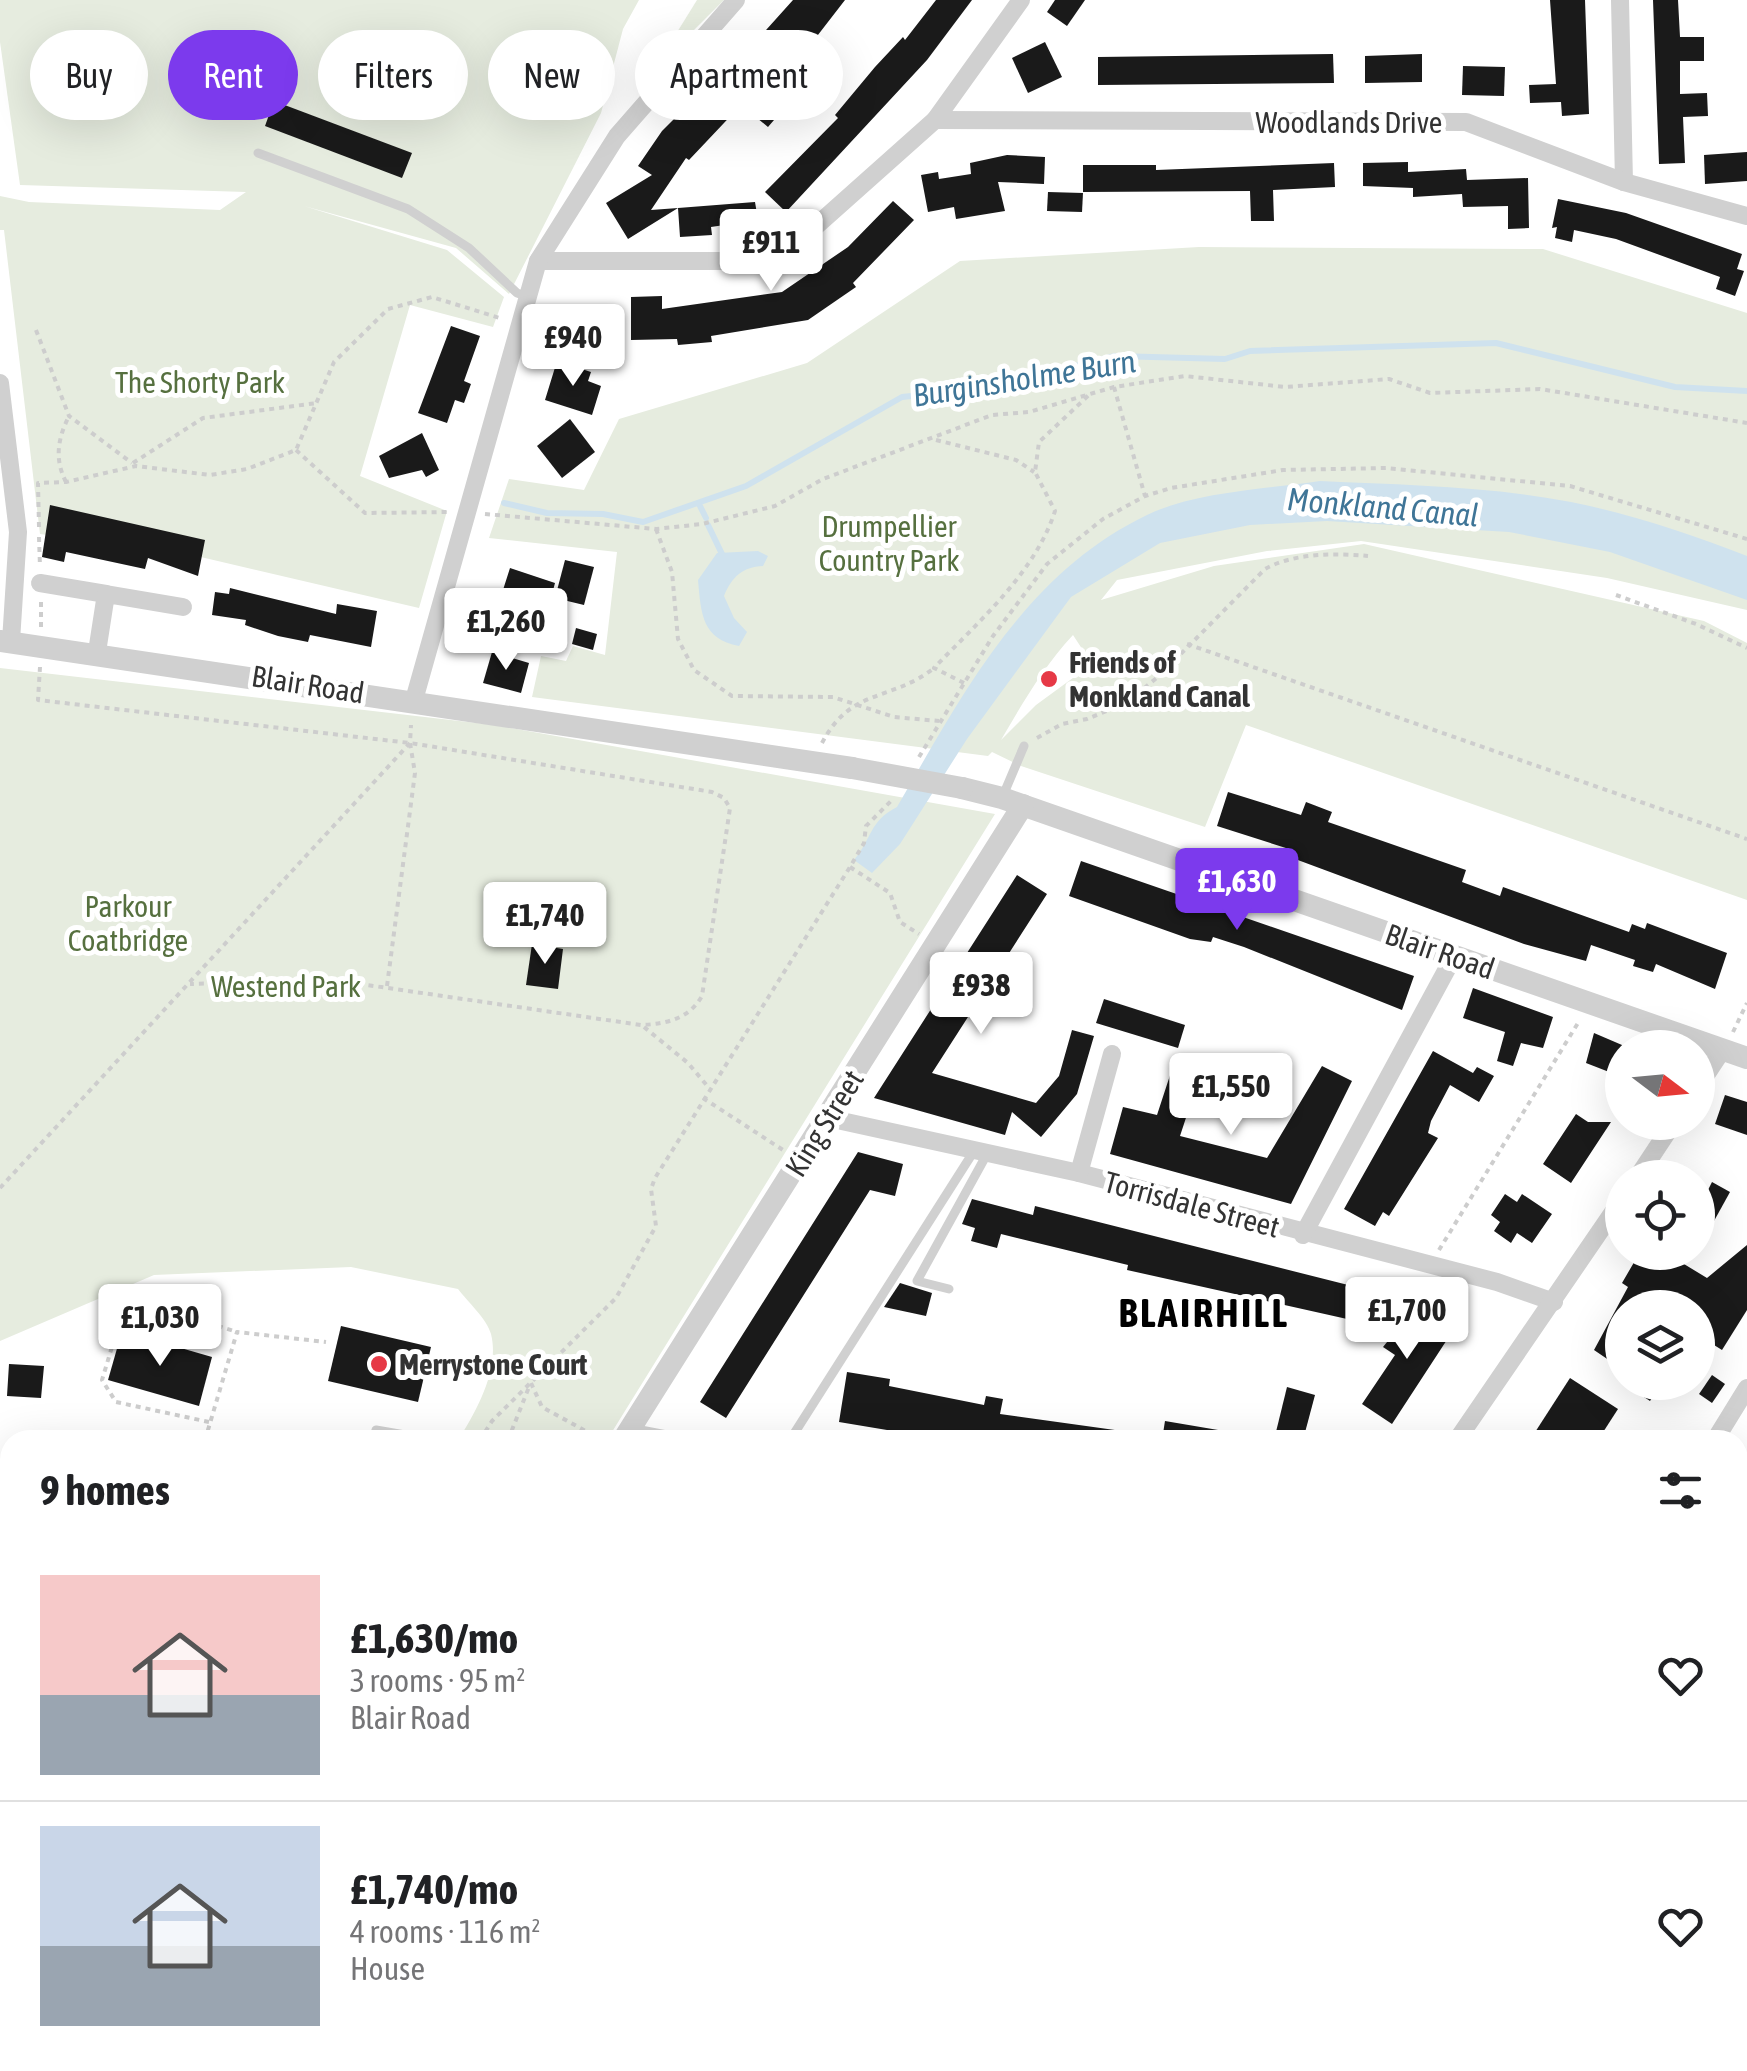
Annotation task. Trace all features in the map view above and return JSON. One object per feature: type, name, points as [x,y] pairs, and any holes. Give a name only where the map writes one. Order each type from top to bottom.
[{"type":"street","points":[[414,700],[516,323],[538,261],[617,136],[736,0]]},
{"type":"street","points":[[538,261],[766,260],[788,251],[936,120],[1020,0]]},
{"type":"street","points":[[1620,0],[1624,182]]},
{"type":"street","name":"Woodlands Drive","points":[[936,120],[1466,122],[1624,182],[1747,216]]},
{"type":"street","points":[[0,383],[18,532],[6,641]]},
{"type":"street","points":[[40,583],[183,608]]},
{"type":"street","points":[[97,652],[106,594]]},
{"type":"street","name":"Blair Road","points":[[6,641],[414,700],[962,788],[1013,801],[1747,1058]]},
{"type":"street","name":"King Street","points":[[630,1430],[936,944],[1013,801]]},
{"type":"street","points":[[1304,1235],[1454,956]]},
{"type":"street","points":[[1715,1060],[1722,1049]]},
{"type":"street","points":[[1078,1173],[1112,1054]]},
{"type":"street","name":"Torrisdale Street","points":[[828,1118],[1078,1173],[1304,1235],[1497,1282],[1554,1302]]},
{"type":"street","points":[[1464,1430],[1605,1225]]},
{"type":"street","points":[[1721,1430],[1747,1388]]},
{"type":"lane","points":[[258,153],[408,209],[470,248],[517,293],[526,296]]},
{"type":"lane","points":[[1013,801],[1024,746]]},
{"type":"lane","points":[[948,1288],[917,1280],[982,1150]]},
{"type":"lane","points":[[797,1430],[982,1150]]},
{"type":"path","points":[[36,330],[69,416],[134,464],[210,475],[247,469],[296,450],[334,362],[388,310],[432,296],[516,323]]},
{"type":"path","points":[[296,450],[364,513],[466,512],[656,529],[702,524],[775,506],[824,479],[936,440],[992,415],[1028,412],[1092,392],[1185,376],[1285,387],[1389,379],[1430,392],[1540,388],[1747,424]]},
{"type":"path","points":[[1114,387],[1146,496]]},
{"type":"path","points":[[1035,472],[1039,442],[1092,392]]},
{"type":"path","points":[[190,984],[333,980],[641,1025],[675,1020],[696,1006],[702,996],[730,820],[724,798],[712,792],[410,743],[38,700],[42,644],[38,483],[66,482],[134,464],[203,418],[317,403]]},
{"type":"path","points":[[66,482],[60,471],[58,438],[69,416]]},
{"type":"path","points":[[812,763],[834,720],[849,705],[907,685],[934,668],[995,606],[1047,536],[1055,511],[1035,472],[1016,460],[936,440]]},
{"type":"path","points":[[912,768],[964,683],[1047,564],[1104,519],[1146,496],[1189,484],[1284,470],[1386,468],[1570,486],[1747,539]]},
{"type":"path","points":[[656,529],[672,572],[678,639],[694,670],[732,696],[833,697],[894,718],[940,721]]},
{"type":"path","points":[[1024,746],[1062,724],[1087,719],[1126,703],[1159,676],[1265,569],[1278,562],[1340,554],[1368,556]]},
{"type":"path","points":[[1616,595],[1696,624],[1747,648]]},
{"type":"path","points":[[1187,644],[1747,839]]},
{"type":"path","points":[[934,668],[964,683]]},
{"type":"path","points":[[386,986],[416,773],[410,743],[414,700]]},
{"type":"path","points":[[0,1188],[410,743]]},
{"type":"path","points":[[489,1430],[616,1298],[656,1226],[651,1189],[654,1178],[850,867],[864,843],[866,826],[894,799]]},
{"type":"path","points":[[850,867],[890,893],[900,922],[936,944]]},
{"type":"path","points":[[1428,1266],[1590,1002]]},
{"type":"path","points":[[1722,1049],[1747,1003]]},
{"type":"path","points":[[641,1025],[688,1063],[709,1088]]},
{"type":"path","points":[[703,1098],[801,1160]]},
{"type":"path","points":[[209,1422],[116,1402],[102,1380],[121,1316],[148,1304],[238,1332],[326,1342]]},
{"type":"path","points":[[208,1430],[238,1332]]},
{"type":"path","points":[[512,1430],[531,1383]]},
{"type":"path","points":[[531,1383],[542,1407],[585,1430]]},
{"type":"green space","name":"The Shorty Park","points":[[0,0],[639,0],[623,29],[615,60],[615,30],[488,30],[488,120],[597,120],[509,294],[456,248],[304,206],[447,250],[504,297],[493,327],[410,305],[360,476],[447,511],[419,608],[188,554],[40,534],[4,230],[0,230],[0,196],[29,202],[220,210],[246,192],[20,185],[0,42]]},
{"type":"green space","points":[[697,0],[724,0],[694,30],[678,30]]},
{"type":"green space","name":"Drumpellier Country Park","points":[[1199,247],[1543,249],[1747,313],[1747,610],[1607,578],[1361,541],[1267,551],[1117,580],[1101,600],[1214,566],[1364,544],[1704,621],[1747,643],[1747,900],[1246,725],[1205,827],[1021,766],[992,752],[988,756],[532,697],[541,656],[566,661],[573,646],[605,655],[617,552],[489,538],[509,479],[584,490],[619,419],[807,363],[960,261]],"holes":[[[1073,635],[1092,664],[1036,705],[1001,740],[1043,672]]]},
{"type":"green space","name":"Westend Park","points":[[0,668],[494,725],[995,814],[613,1430],[464,1430],[485,1390],[492,1361],[491,1334],[485,1322],[458,1289],[351,1267],[154,1275],[0,1341]]},
{"type":"water","name":"Monkland Canal","points":[[1320,481],[1509,493],[1571,502],[1638,519],[1747,556],[1747,600],[1610,552],[1509,532],[1327,521],[1250,525],[1160,543],[1071,597],[967,739],[900,844],[872,873],[854,860],[876,824],[897,807],[946,722],[1000,641],[1065,570],[1104,540],[1166,507],[1208,496]]},
{"type":"water","points":[[758,551],[768,556],[763,566],[739,574],[724,596],[734,618],[747,632],[739,646],[727,643],[717,638],[706,623],[698,580],[717,553]]},
{"type":"building","points":[[793,0],[845,0],[822,30],[766,30]]},
{"type":"building","points":[[936,0],[972,0],[927,60],[786,212],[765,192],[836,120],[843,120],[843,105],[903,37],[905,40]]},
{"type":"building","points":[[1055,0],[1085,0],[1067,26],[1047,12]]},
{"type":"building","points":[[1550,0],[1585,0],[1589,114],[1562,116],[1561,102],[1530,103],[1529,85],[1556,84]]},
{"type":"building","points":[[1653,0],[1678,0],[1680,37],[1704,37],[1704,61],[1680,61],[1680,94],[1707,93],[1708,116],[1683,117],[1685,163],[1659,164]]},
{"type":"building","points":[[1045,42],[1062,77],[1028,93],[1012,58]]},
{"type":"building","points":[[1333,54],[1334,83],[1098,85],[1098,57]]},
{"type":"building","points":[[1422,54],[1422,82],[1365,83],[1365,56]]},
{"type":"building","points":[[1463,66],[1505,67],[1504,96],[1462,95]]},
{"type":"building","points":[[298,110],[412,153],[402,178],[265,126],[267,120],[298,120]]},
{"type":"building","points":[[673,120],[727,120],[689,160],[686,158],[651,210],[678,208],[628,239],[606,203],[652,175],[638,166]]},
{"type":"building","points":[[1747,152],[1747,181],[1705,184],[1704,155]]},
{"type":"building","points":[[1007,155],[1045,157],[1044,184],[998,182],[1005,211],[956,219],[954,207],[928,212],[921,175],[938,172],[939,179],[971,174],[970,163]]},
{"type":"building","points":[[1408,162],[1408,172],[1466,169],[1467,180],[1528,178],[1529,228],[1508,229],[1508,206],[1463,207],[1462,194],[1413,197],[1413,188],[1363,186],[1363,163]]},
{"type":"building","points":[[1334,163],[1335,187],[1273,190],[1274,221],[1251,221],[1250,191],[1083,192],[1083,165],[1156,165],[1156,170]]},
{"type":"building","points":[[1048,192],[1083,193],[1082,212],[1047,211]]},
{"type":"building","points":[[1558,199],[1626,213],[1742,254],[1737,269],[1744,271],[1735,296],[1716,289],[1720,277],[1616,239],[1574,230],[1572,242],[1555,238],[1557,227],[1552,228]]},
{"type":"building","points":[[893,201],[914,220],[853,283],[856,287],[808,320],[711,336],[712,342],[678,345],[677,339],[631,340],[631,297],[662,296],[662,309],[782,292],[848,247]]},
{"type":"building","points":[[755,202],[758,220],[711,227],[712,235],[680,237],[678,208]]},
{"type":"building","points":[[588,310],[615,335],[593,358],[566,333]]},
{"type":"building","points":[[451,326],[480,336],[464,381],[471,384],[464,403],[455,400],[447,423],[418,413]]},
{"type":"building","points":[[557,361],[591,372],[588,381],[601,386],[592,415],[545,400]]},
{"type":"building","points":[[570,419],[595,452],[562,478],[537,446]]},
{"type":"building","points":[[422,433],[439,470],[426,477],[422,470],[389,478],[379,456]]},
{"type":"building","points":[[50,505],[205,540],[198,576],[148,558],[145,569],[66,552],[64,562],[42,557]]},
{"type":"building","points":[[565,560],[594,567],[584,605],[555,598]]},
{"type":"building","points":[[510,568],[555,583],[551,598],[541,595],[531,626],[495,615]]},
{"type":"building","points":[[230,588],[336,614],[337,604],[377,611],[371,647],[310,635],[308,642],[278,636],[245,625],[246,620],[212,615],[215,592],[229,594]]},
{"type":"building","points":[[576,628],[597,634],[593,650],[572,644]]},
{"type":"building","points":[[492,652],[529,663],[521,693],[483,683]]},
{"type":"building","points":[[1228,792],[1301,815],[1306,802],[1332,812],[1328,822],[1466,870],[1462,882],[1500,896],[1503,887],[1629,932],[1632,924],[1645,929],[1647,923],[1727,953],[1715,989],[1656,964],[1653,972],[1633,966],[1635,960],[1591,945],[1586,961],[1524,944],[1287,856],[1289,849],[1217,826]]},
{"type":"building","points":[[1081,861],[1414,976],[1402,1010],[1244,947],[1213,937],[1211,942],[1190,939],[1069,896]]},
{"type":"building","points":[[1017,875],[1047,894],[932,1073],[1036,1103],[1059,1076],[1072,1030],[1094,1036],[1077,1094],[1041,1137],[1012,1112],[1005,1135],[874,1098]]},
{"type":"building","points":[[532,944],[563,949],[558,989],[526,985]]},
{"type":"building","points":[[1473,988],[1553,1017],[1543,1048],[1521,1043],[1513,1066],[1497,1061],[1505,1032],[1463,1018]]},
{"type":"building","points":[[1104,999],[1185,1025],[1178,1048],[1096,1023]]},
{"type":"building","points":[[1594,1033],[1605,1038],[1605,1070],[1586,1063]]},
{"type":"building","points":[[1433,1051],[1473,1073],[1477,1067],[1494,1076],[1479,1102],[1450,1085],[1428,1133],[1438,1138],[1389,1216],[1383,1212],[1375,1226],[1344,1209]]},
{"type":"building","points":[[1176,1057],[1203,1066],[1180,1136],[1267,1158],[1322,1066],[1352,1081],[1291,1204],[1110,1154],[1123,1107],[1157,1115]]},
{"type":"building","points":[[1725,1095],[1747,1102],[1747,1135],[1715,1124]]},
{"type":"building","points":[[1576,1114],[1588,1122],[1605,1122],[1605,1131],[1571,1183],[1543,1164]]},
{"type":"building","points":[[858,1152],[903,1164],[895,1196],[870,1190],[726,1418],[700,1402]]},
{"type":"building","points":[[1715,1184],[1730,1192],[1715,1219]]},
{"type":"building","points":[[1505,1194],[1517,1202],[1522,1194],[1552,1214],[1532,1243],[1517,1233],[1511,1243],[1494,1231],[1500,1222],[1491,1215]]},
{"type":"building","points":[[972,1199],[1033,1215],[1035,1206],[1364,1289],[1356,1321],[1127,1270],[1128,1265],[1001,1234],[997,1248],[971,1241],[975,1228],[962,1224]]},
{"type":"building","points":[[1747,1245],[1747,1310],[1722,1350],[1715,1346],[1715,1290],[1626,1290],[1622,1283],[1630,1270],[1694,1270],[1707,1278]]},
{"type":"building","points":[[900,1283],[932,1293],[926,1316],[884,1307]]},
{"type":"building","points":[[1417,1305],[1454,1329],[1392,1424],[1362,1404],[1395,1355],[1383,1347]]},
{"type":"building","name":"Merrystone Court","points":[[341,1326],[431,1347],[418,1402],[328,1381]]},
{"type":"building","points":[[1605,1330],[1605,1357],[1594,1350]]},
{"type":"building","points":[[122,1331],[212,1357],[199,1406],[108,1380]]},
{"type":"building","points":[[9,1364],[44,1366],[41,1398],[7,1396]]},
{"type":"building","points":[[847,1372],[890,1379],[889,1386],[984,1405],[986,1396],[1003,1399],[1000,1414],[1115,1430],[887,1430],[839,1422]]},
{"type":"building","points":[[1715,1377],[1725,1384],[1715,1399]]},
{"type":"building","points":[[1570,1378],[1618,1409],[1604,1430],[1536,1430]]},
{"type":"building","points":[[1287,1387],[1315,1395],[1306,1430],[1276,1430]]},
{"type":"building","points":[[1165,1421],[1218,1430],[1164,1430]]},
{"type":"waterway","name":"Burginsholme Burn","points":[[504,503],[547,513],[603,514],[643,522],[746,486],[902,397],[988,388],[1115,356],[1225,359],[1250,351],[1496,343],[1675,387],[1747,391]]},
{"type":"waterway","points":[[699,504],[706,518]]},
{"type":"waterway","points":[[708,525],[722,554]]},
{"type":"place","name":"Friends of Monkland Canal","points":[[1049,679]]},
{"type":"place","name":"Merrystone Court","points":[[379,1364]]},
{"type":"district","name":"BLAIRHILL","points":[[1204,1312]]},
{"type":"park label","name":"Parkour Coatbridge","points":[[128,923]]}]
